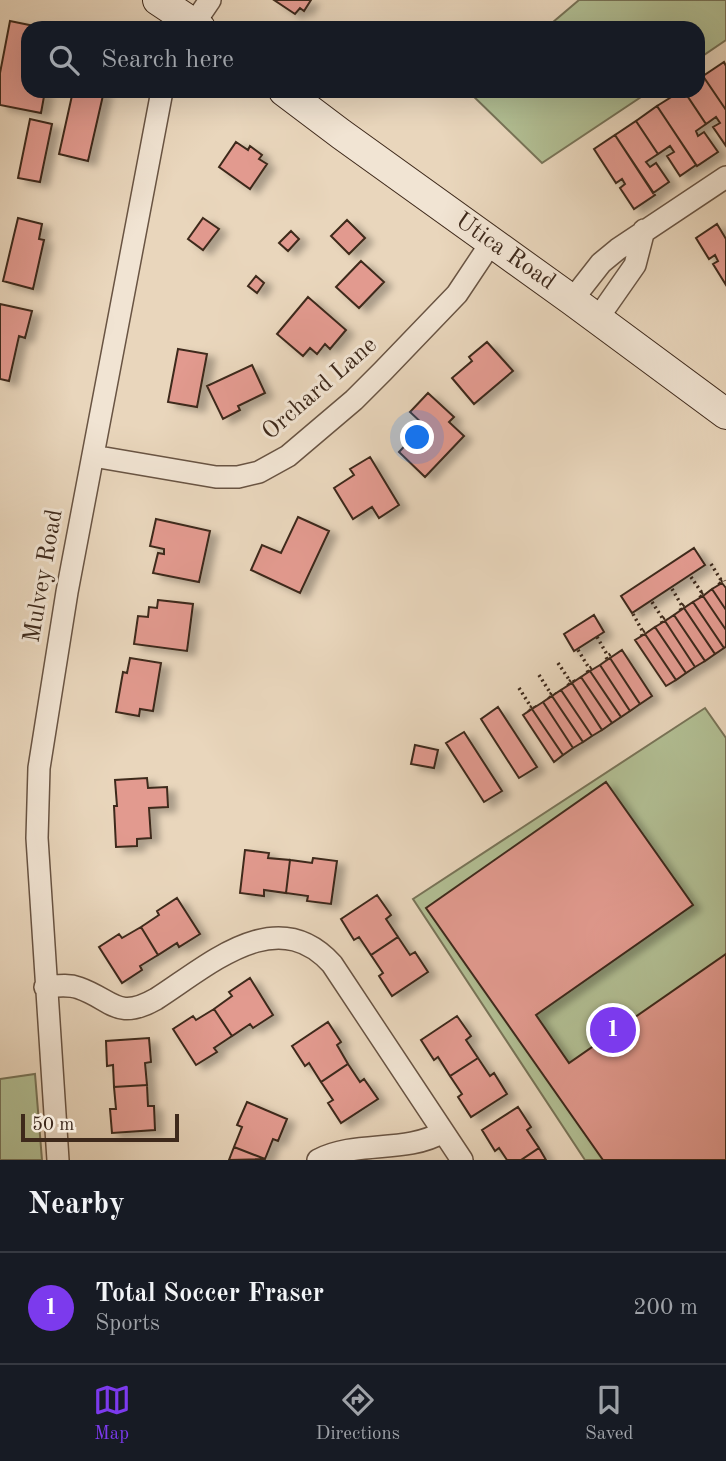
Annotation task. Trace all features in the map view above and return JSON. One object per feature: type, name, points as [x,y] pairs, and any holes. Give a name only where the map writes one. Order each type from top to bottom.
[{"type":"main road","points":[[158,0],[199,20]]},
{"type":"main road","name":"Utica Road","points":[[294,98],[726,414]]},
{"type":"street","name":"Mulvey Road","points":[[58,1160],[37,838],[39,768],[67,592],[161,98]]},
{"type":"street","points":[[572,300],[601,263],[644,230],[726,177]]},
{"type":"street","points":[[598,318],[635,265],[644,230]]},
{"type":"street","name":"Orchard Lane","points":[[93,456],[216,477],[238,477],[259,472],[288,456],[354,400],[457,294],[491,243]]},
{"type":"street","points":[[45,987],[77,987],[117,1007],[130,1009],[144,1006],[242,945],[282,937],[298,941],[322,953],[332,964],[462,1160]]},
{"type":"street","points":[[318,1160],[334,1153],[412,1144],[443,1132]]},
{"type":"path","points":[[711,564],[722,582]]},
{"type":"path","points":[[691,577],[703,595]]},
{"type":"path","points":[[672,589],[683,607]]},
{"type":"path","points":[[652,602],[664,620]]},
{"type":"path","points":[[633,614],[644,633]]},
{"type":"path","points":[[597,637],[609,657]]},
{"type":"path","points":[[578,650],[590,670]]},
{"type":"path","points":[[558,663],[571,683]]},
{"type":"path","points":[[539,676],[552,695]]},
{"type":"path","points":[[519,688],[532,708]]},
{"type":"green space","points":[[579,0],[726,0],[726,40],[705,54],[705,21],[554,21]]},
{"type":"green space","points":[[475,98],[640,98],[542,163]]},
{"type":"green space","points":[[705,708],[726,738],[726,1160],[585,1160],[413,899]]},
{"type":"green space","points":[[35,1074],[42,1160],[0,1160],[0,1079]]},
{"type":"building","points":[[274,0],[311,0],[304,11],[300,8],[295,14]]},
{"type":"building","points":[[10,21],[21,23],[21,98],[44,98],[41,113],[0,105],[0,73]]},
{"type":"building","points":[[724,62],[726,110],[705,79],[705,75]]},
{"type":"building","points":[[705,79],[726,110],[726,146],[713,127],[720,123],[716,117],[706,124],[689,98],[705,98]]},
{"type":"building","points":[[71,98],[102,98],[88,161],[59,154]]},
{"type":"building","points":[[670,98],[689,98],[706,124],[696,131],[698,136],[704,132],[718,152],[697,166],[657,106]]},
{"type":"building","points":[[657,106],[696,165],[680,176],[667,156],[674,152],[670,146],[658,154],[636,121]]},
{"type":"building","points":[[30,119],[52,124],[40,182],[18,178]]},
{"type":"building","points":[[636,121],[658,154],[646,162],[650,167],[656,163],[669,182],[653,193],[615,135]]},
{"type":"building","points":[[615,135],[655,195],[634,209],[620,188],[625,184],[622,179],[616,183],[594,149]]},
{"type":"building","points":[[236,142],[248,150],[250,146],[262,155],[259,159],[267,164],[250,189],[219,167]]},
{"type":"building","points":[[18,218],[42,224],[39,239],[44,240],[33,289],[3,281]]},
{"type":"building","points":[[203,218],[219,229],[203,250],[188,239]]},
{"type":"building","points":[[347,220],[365,238],[349,254],[331,236]]},
{"type":"building","points":[[717,224],[726,239],[726,285],[713,264],[718,261],[715,255],[709,259],[696,238]]},
{"type":"building","points":[[291,231],[299,239],[288,251],[279,243]]},
{"type":"building","points":[[361,261],[384,282],[359,308],[336,287]]},
{"type":"building","points":[[256,276],[264,283],[257,293],[248,286]]},
{"type":"building","points":[[308,297],[346,330],[330,349],[325,344],[317,354],[310,348],[303,356],[277,334]]},
{"type":"building","points":[[0,304],[32,311],[25,338],[19,336],[9,381],[0,379]]},
{"type":"building","points":[[487,342],[513,371],[474,404],[452,378],[472,361],[469,357]]},
{"type":"building","points":[[178,349],[207,354],[197,407],[168,402]]},
{"type":"building","points":[[252,365],[265,393],[238,406],[240,410],[223,419],[207,386]]},
{"type":"building","points":[[428,393],[454,417],[449,422],[464,436],[425,477],[399,452],[424,425],[410,412]]},
{"type":"building","points":[[370,457],[399,505],[379,518],[372,507],[353,519],[334,488],[354,475],[350,469]]},
{"type":"building","points":[[298,517],[329,531],[300,593],[251,570],[262,545],[281,553]]},
{"type":"building","points":[[156,519],[210,531],[199,582],[153,573],[158,553],[164,554],[164,549],[150,546]]},
{"type":"building","points":[[694,548],[705,565],[632,613],[621,596]]},
{"type":"building","points":[[722,583],[726,588],[726,610],[712,589]]},
{"type":"building","points":[[712,589],[726,610],[726,630],[703,596]]},
{"type":"building","points":[[703,596],[726,630],[724,648],[693,602]]},
{"type":"building","points":[[158,600],[193,604],[187,651],[134,644],[138,616],[148,617],[149,607],[157,608]]},
{"type":"building","points":[[693,602],[724,648],[715,654],[684,608]]},
{"type":"building","points":[[684,608],[715,654],[705,661],[674,615]]},
{"type":"building","points":[[594,615],[604,632],[574,651],[564,634]]},
{"type":"building","points":[[674,615],[705,661],[695,667],[665,621]]},
{"type":"building","points":[[665,621],[695,667],[686,673],[655,627]]},
{"type":"building","points":[[655,627],[686,673],[676,680],[645,634]]},
{"type":"building","points":[[645,634],[676,680],[666,686],[635,640]]},
{"type":"building","points":[[622,650],[652,696],[640,704],[610,658]]},
{"type":"building","points":[[130,658],[161,663],[153,711],[140,709],[139,716],[116,712],[123,672],[127,673]]},
{"type":"building","points":[[610,658],[640,704],[630,711],[600,665]]},
{"type":"building","points":[[600,665],[630,711],[621,717],[590,671]]},
{"type":"building","points":[[590,671],[621,717],[612,723],[581,677]]},
{"type":"building","points":[[581,677],[612,723],[602,730],[572,683]]},
{"type":"building","points":[[572,683],[602,730],[592,736],[561,690]]},
{"type":"building","points":[[561,690],[592,736],[583,742],[552,696]]},
{"type":"building","points":[[552,696],[583,742],[573,748],[543,702]]},
{"type":"building","points":[[543,702],[573,748],[563,755],[532,709]]},
{"type":"building","points":[[498,707],[537,767],[519,778],[481,719]]},
{"type":"building","points":[[532,709],[563,755],[554,762],[523,715]]},
{"type":"building","points":[[464,732],[502,791],[484,802],[446,743]]},
{"type":"building","points":[[415,745],[438,750],[434,768],[411,764]]},
{"type":"building","points":[[147,778],[148,788],[167,787],[168,807],[149,808],[151,838],[137,839],[137,846],[116,847],[115,780]]},
{"type":"building","points":[[606,782],[693,905],[536,1015],[569,1063],[726,954],[726,1160],[603,1160],[426,908]]},
{"type":"building","points":[[245,850],[269,853],[268,858],[290,860],[286,893],[264,890],[264,896],[240,893]]},
{"type":"building","points":[[313,858],[337,861],[331,904],[307,901],[308,896],[286,893],[290,860],[312,863]]},
{"type":"building","points":[[377,895],[391,915],[386,919],[398,937],[371,955],[359,937],[354,940],[341,919]]},
{"type":"building","points":[[177,898],[200,934],[179,947],[177,943],[158,955],[141,927],[159,915],[157,911]]},
{"type":"building","points":[[141,927],[158,955],[140,966],[142,970],[122,983],[99,947],[119,934],[122,938]]},
{"type":"building","points":[[398,937],[410,955],[415,952],[428,972],[392,996],[379,976],[383,973],[371,955]]},
{"type":"building","points":[[250,978],[273,1015],[253,1028],[250,1024],[232,1036],[214,1009],[232,996],[229,992]]},
{"type":"building","points":[[214,1009],[232,1036],[214,1048],[217,1052],[196,1065],[173,1029],[193,1016],[196,1020]]},
{"type":"building","points":[[457,1016],[471,1036],[466,1040],[478,1058],[450,1076],[438,1057],[434,1060],[421,1040]]},
{"type":"building","points":[[328,1022],[341,1042],[337,1045],[348,1064],[321,1082],[309,1063],[305,1066],[292,1046]]},
{"type":"building","points":[[149,1038],[151,1062],[145,1063],[147,1085],[114,1087],[113,1065],[107,1066],[106,1041]]},
{"type":"building","points":[[478,1058],[490,1076],[494,1073],[507,1094],[471,1117],[458,1097],[462,1094],[450,1076]]},
{"type":"building","points":[[348,1064],[360,1082],[364,1079],[378,1099],[341,1123],[328,1103],[333,1100],[321,1082]]},
{"type":"building","points":[[147,1085],[148,1106],[154,1106],[155,1130],[112,1133],[110,1109],[116,1109],[114,1087]]},
{"type":"building","points":[[247,1102],[287,1119],[278,1141],[273,1139],[265,1159],[234,1147],[242,1127],[237,1125]]},
{"type":"building","points":[[518,1107],[531,1127],[527,1130],[539,1148],[521,1160],[507,1160],[499,1148],[495,1151],[482,1130]]},
{"type":"building","points":[[234,1147],[265,1159],[229,1160]]},
{"type":"building","points":[[539,1148],[546,1160],[521,1160]]},
{"type":"place","name":"Total Soccer Fraser","points":[[613,1030]]}]
